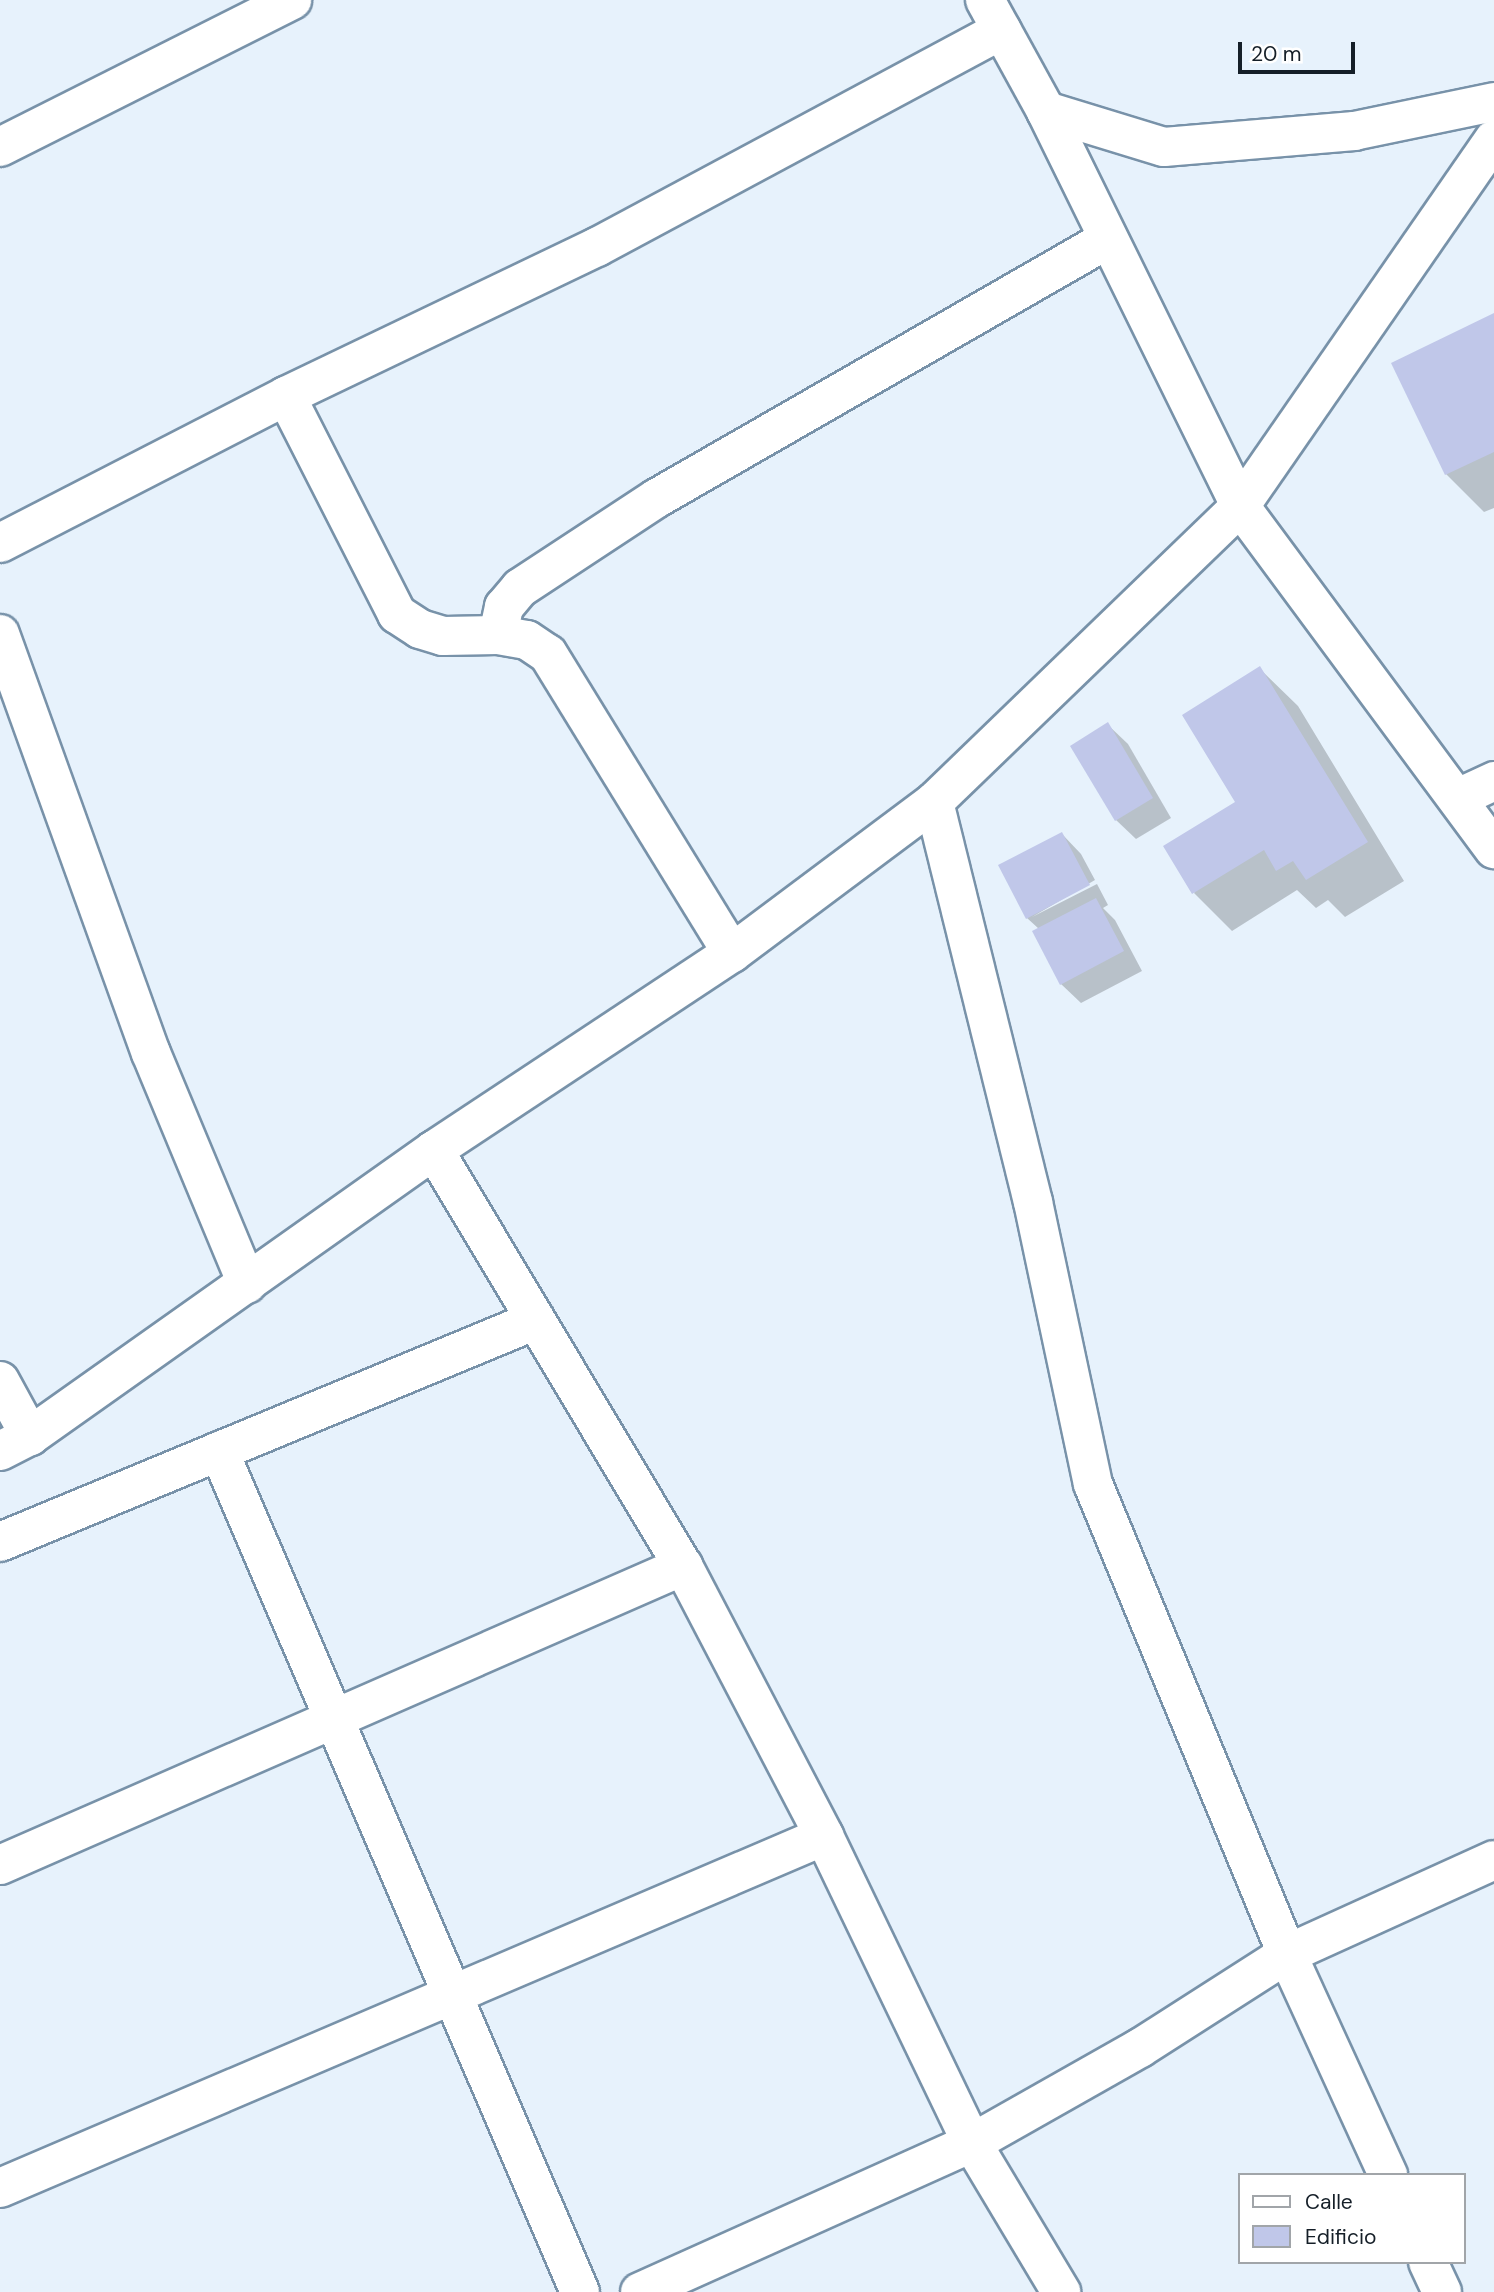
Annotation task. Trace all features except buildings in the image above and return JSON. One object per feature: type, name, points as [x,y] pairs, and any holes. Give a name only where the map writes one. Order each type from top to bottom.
[{"type":"street","points":[[0,147],[292,0]]},
{"type":"street","points":[[0,543],[286,396],[597,247],[993,15],[1046,111],[1240,506],[1494,849]]},
{"type":"street","points":[[1046,111],[1164,146],[1354,131],[1494,102]]},
{"type":"street","points":[[0,1381],[15,1443],[247,1284],[434,1150],[732,953],[934,802],[1240,506],[1494,139]]},
{"type":"street","points":[[498,635],[504,607],[520,588],[657,498],[1108,239]]},
{"type":"street","points":[[286,396],[397,614],[420,629],[443,636],[498,635],[527,640],[548,654],[732,953]]},
{"type":"street","points":[[0,634],[151,1053],[247,1284]]},
{"type":"street","points":[[1458,798],[1494,780]]},
{"type":"street","points":[[934,802],[1033,1202],[1093,1484],[1287,1954],[1387,2173]]},
{"type":"street","points":[[434,1150],[683,1566],[824,1836],[972,2143],[1061,2292]]},
{"type":"street","points":[[0,1542],[536,1321]]},
{"type":"street","points":[[219,1451],[580,2292]]},
{"type":"street","points":[[0,1865],[683,1566]]},
{"type":"street","points":[[0,2188],[824,1836]]},
{"type":"street","points":[[640,2292],[972,2143],[1140,2048],[1287,1954],[1494,1860]]},
{"type":"street","points":[[1429,2264],[1442,2292]]}]
